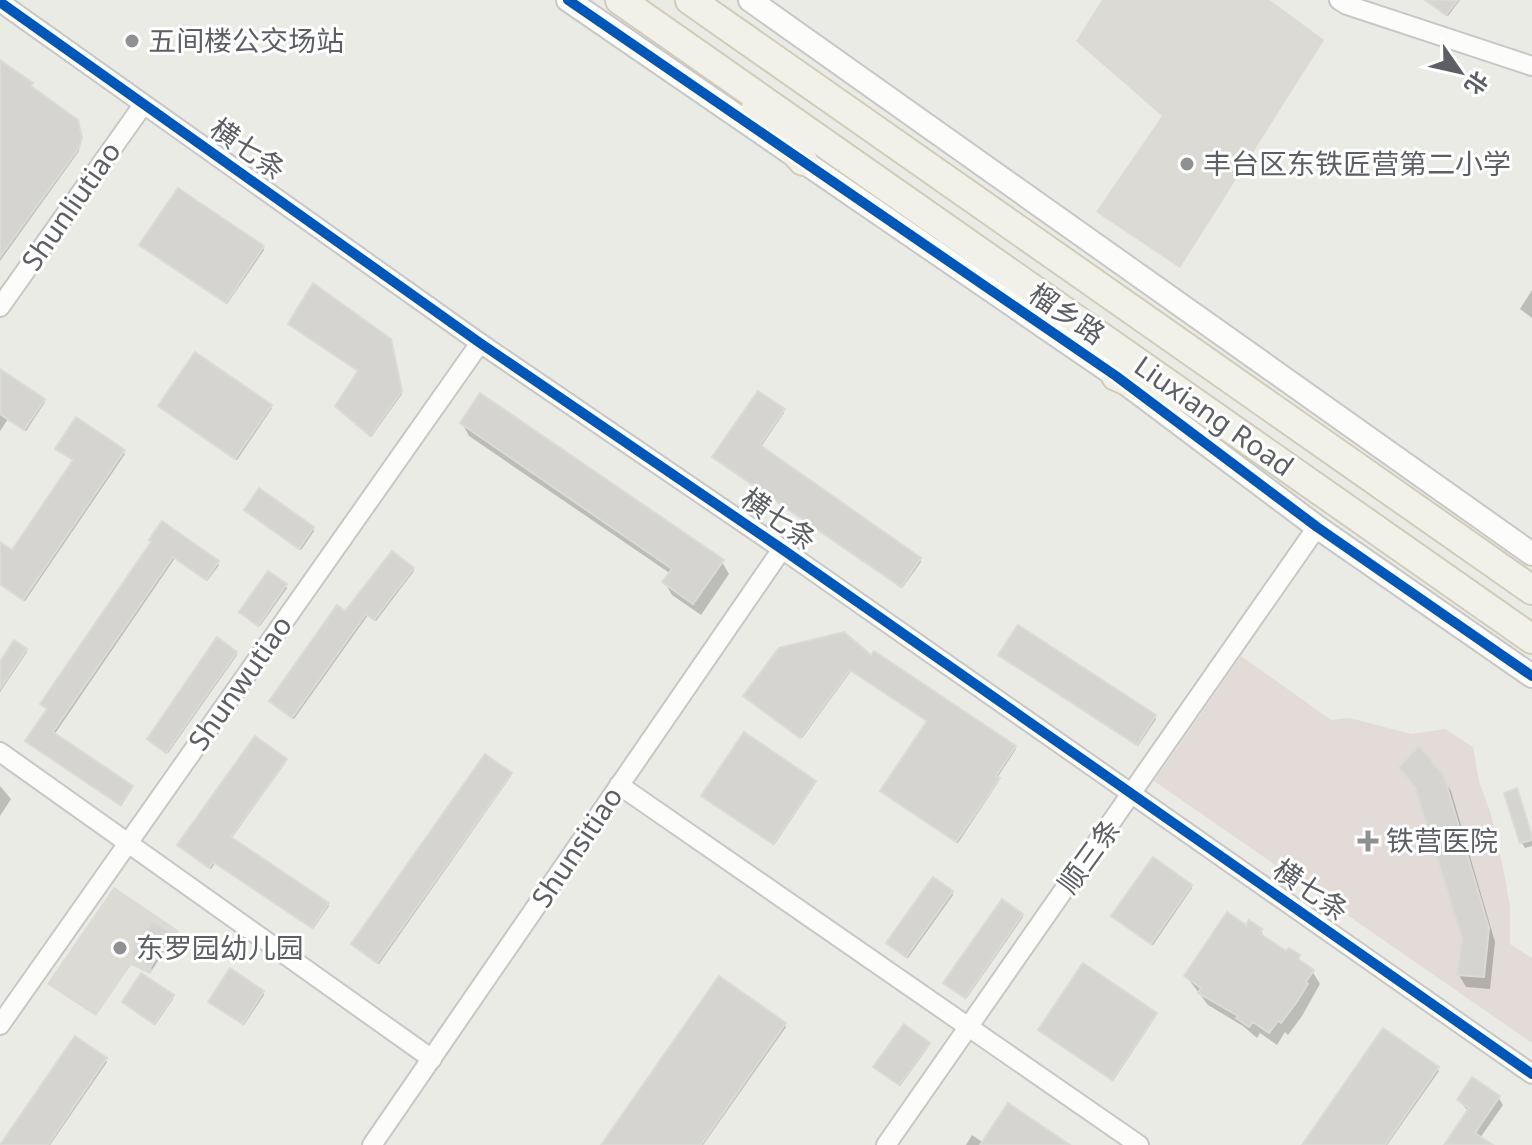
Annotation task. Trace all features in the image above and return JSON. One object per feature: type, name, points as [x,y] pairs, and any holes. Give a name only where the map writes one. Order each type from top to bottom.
[{"type":"main road","name":"Liuxiang Road","points":[[620,0],[1532,639]]},
{"type":"main road","name":"Liuxiang Road","points":[[690,0],[1532,590]]},
{"type":"main road","points":[[727,75],[803,161]]},
{"type":"main road","points":[[1116,376],[1225,424]]},
{"type":"street","name":"榴乡路","points":[[568,0],[1116,376],[1317,527],[1532,676]]},
{"type":"street","points":[[750,0],[1532,554]]},
{"type":"street","points":[[1339,0],[1532,66]]},
{"type":"street","name":"横七条","points":[[0,2],[480,343],[782,549],[1532,1074]]},
{"type":"street","name":"Shunliutiao","points":[[1,303],[143,105]]},
{"type":"street","name":"Shunwutiao","points":[[0,1025],[480,343]]},
{"type":"street","name":"顺三条","points":[[886,1145],[1317,527]]},
{"type":"street","name":"Shunsitiao","points":[[372,1145],[782,549]]},
{"type":"street","points":[[0,752],[432,1059]]},
{"type":"street","points":[[619,785],[1139,1145]]},
{"type":"shaded area","name":"丰台区东铁匠营第二小学","points":[[1102,0],[1270,0],[1324,40],[1180,268],[1096,212],[1162,116],[1076,41]]},
{"type":"shaded area","name":"铁营医院","points":[[1241,656],[1331,720],[1350,718],[1411,734],[1445,729],[1473,747],[1510,905],[1510,944],[1532,958],[1532,1043],[1154,781]]},
{"type":"shaded area","name":"东罗园幼儿园","points":[[114,887],[179,931],[150,974],[131,965],[96,1016],[47,984]]},
{"type":"building","points":[[1425,0],[1458,0],[1446,15]]},
{"type":"building","points":[[0,60],[78,120],[82,138],[79,148],[0,257]]},
{"type":"building","points":[[178,188],[264,246],[226,303],[139,245]]},
{"type":"building","points":[[313,283],[391,339],[402,391],[370,436],[335,406],[358,371],[288,324]]},
{"type":"building","points":[[195,352],[272,405],[235,459],[158,406]]},
{"type":"building","points":[[0,369],[45,399],[24,430],[0,414]]},
{"type":"building","points":[[758,391],[785,409],[760,445],[921,558],[901,587],[712,457]]},
{"type":"building","points":[[480,393],[724,560],[693,604],[662,582],[672,569],[460,423]]},
{"type":"building","points":[[76,417],[125,450],[23,600],[0,584],[0,542],[12,550],[73,460],[55,449]]},
{"type":"building","points":[[259,488],[314,527],[299,549],[244,510]]},
{"type":"building","points":[[162,521],[219,561],[206,580],[173,557],[53,732],[133,786],[120,805],[25,741],[47,709],[40,704],[151,542],[149,540]]},
{"type":"building","points":[[392,551],[414,568],[374,620],[366,614],[292,718],[269,701],[337,605],[345,611]]},
{"type":"building","points":[[268,571],[287,584],[258,626],[239,612]]},
{"type":"building","points":[[1018,625],[1156,715],[1137,745],[998,655]]},
{"type":"building","points":[[844,632],[871,655],[874,651],[1016,746],[996,776],[1000,778],[956,842],[880,791],[927,721],[850,670],[800,738],[743,696],[779,648]]},
{"type":"building","points":[[217,637],[237,652],[166,753],[147,739]]},
{"type":"building","points":[[14,640],[27,649],[0,689],[0,662]]},
{"type":"building","points":[[744,732],[816,781],[773,844],[701,796]]},
{"type":"building","points":[[255,736],[287,759],[231,837],[329,903],[312,928],[213,862],[209,868],[177,845]]},
{"type":"building","points":[[1419,746],[1444,776],[1489,928],[1484,977],[1457,975],[1462,938],[1415,787],[1399,767]]},
{"type":"building","points":[[485,754],[512,773],[377,963],[351,944]]},
{"type":"building","points":[[1517,788],[1532,836],[1532,840],[1520,843],[1504,793]]},
{"type":"building","points":[[1153,857],[1192,885],[1151,944],[1111,916]]},
{"type":"building","points":[[933,877],[953,891],[906,957],[886,943]]},
{"type":"building","points":[[1002,899],[1023,914],[965,998],[943,983]]},
{"type":"building","points":[[1227,912],[1246,925],[1249,920],[1262,929],[1259,933],[1286,951],[1289,948],[1300,955],[1298,959],[1314,970],[1296,1003],[1269,1033],[1253,1022],[1249,1027],[1236,1018],[1238,1016],[1198,993],[1201,988],[1184,976]]},
{"type":"building","points":[[153,921],[173,934],[150,968],[131,954]]},
{"type":"building","points":[[1083,963],[1157,1013],[1112,1080],[1038,1030]]},
{"type":"building","points":[[230,968],[264,991],[243,1024],[208,1002]]},
{"type":"building","points":[[141,973],[174,995],[154,1024],[122,1002]]},
{"type":"building","points":[[719,976],[786,1023],[701,1145],[601,1145]]},
{"type":"building","points":[[904,1024],[930,1043],[899,1085],[873,1067]]},
{"type":"building","points":[[1383,1028],[1439,1067],[1385,1145],[1302,1145]]},
{"type":"building","points":[[75,1036],[107,1058],[48,1145],[0,1145]]},
{"type":"building","points":[[1472,1077],[1500,1096],[1475,1133],[1493,1145],[1444,1145],[1469,1108],[1457,1100]]},
{"type":"building","points":[[1008,1103],[1070,1145],[980,1145]]},
{"type":"cycle path","points":[[568,0],[1116,376],[1317,527],[1532,676]]},
{"type":"cycle path","points":[[0,2],[480,343],[782,549],[1532,1074]]},
{"type":"place","name":"五间楼公交场站","points":[[132,41]]},
{"type":"place","name":"丰台区东铁匠营第二小学","points":[[1187,164]]},
{"type":"place","name":"铁营医院","points":[[1368,841]]},
{"type":"place","name":"东罗园幼儿园","points":[[120,948]]}]
